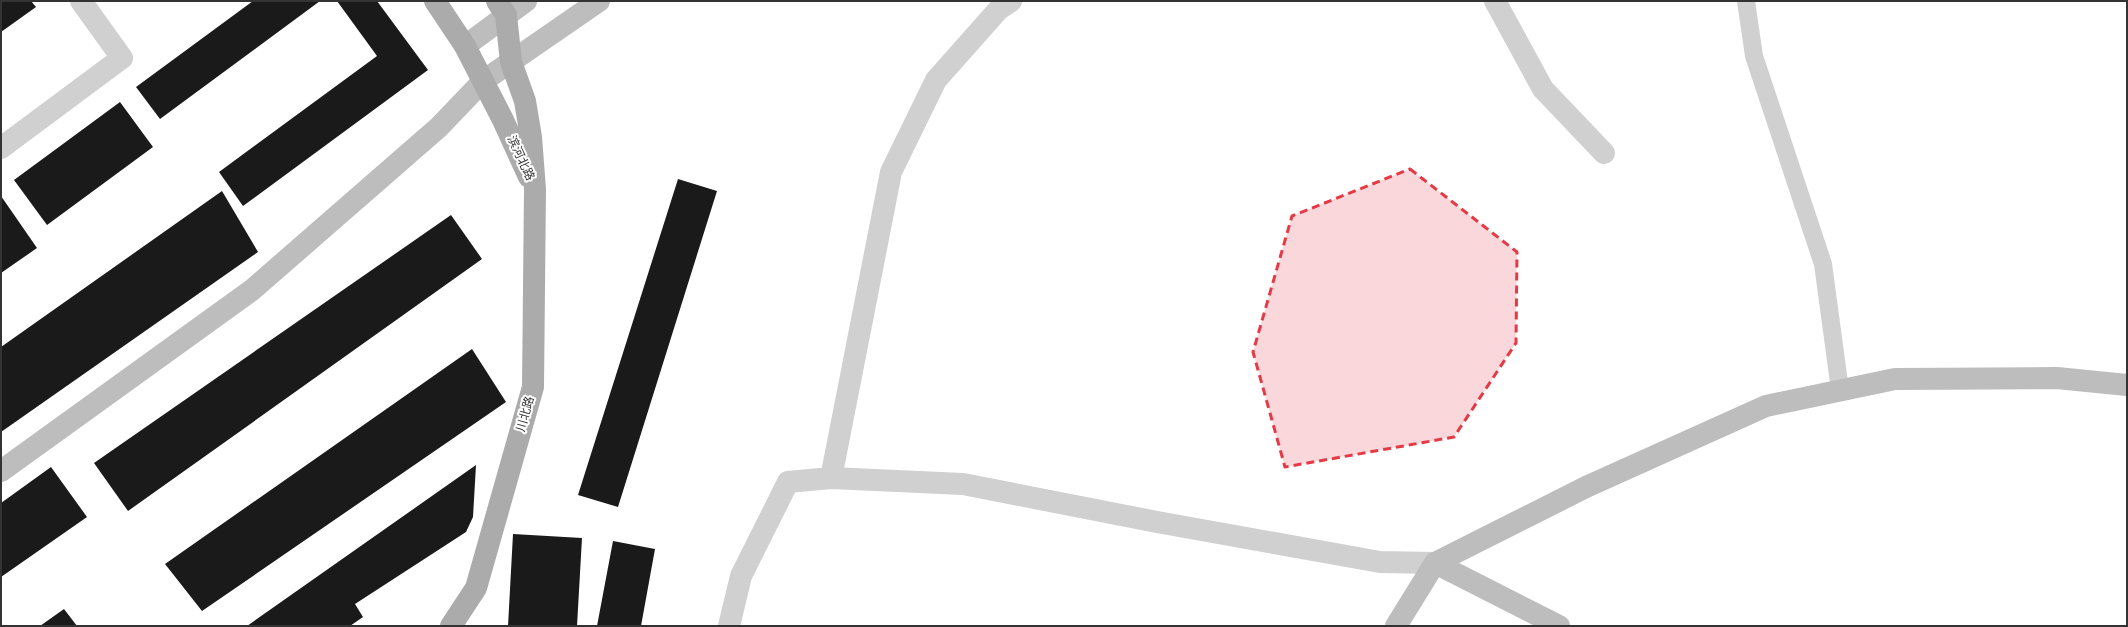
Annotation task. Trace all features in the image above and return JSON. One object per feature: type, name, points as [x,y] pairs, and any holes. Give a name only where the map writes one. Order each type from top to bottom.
[{"type":"main road","name":"滨河北路","points":[[435,1],[465,46],[503,120],[535,189]]},
{"type":"main road","points":[[465,46],[501,8],[526,1]]},
{"type":"main road","points":[[1,471],[252,290],[439,127],[483,82],[599,1]]},
{"type":"main road","name":"滨河北路","points":[[501,8],[511,62],[525,101],[532,137],[535,189]]},
{"type":"main road","name":"川北路","points":[[451,626],[476,588],[533,387],[535,189]]},
{"type":"main road","points":[[1396,626],[1435,563],[1586,487],[1766,406],[1894,380],[2057,378],[2127,386]]},
{"type":"main road","points":[[1435,563],[1559,626]]},
{"type":"street","points":[[1,148],[122,58],[81,1]]},
{"type":"street","points":[[831,478],[891,172],[936,80],[998,9],[1011,1]]},
{"type":"street","points":[[1495,1],[1543,89],[1604,153]]},
{"type":"street","points":[[729,626],[741,576],[788,482],[831,478],[963,484],[1157,522],[1380,562],[1435,563]]},
{"type":"lane","points":[[1746,1],[1754,56],[1823,264],[1840,390]]},
{"type":"highlighted area","points":[[1410,169],[1517,252],[1516,343],[1454,437],[1285,467],[1253,352],[1292,216]]},
{"type":"building","points":[[1,1],[31,1],[36,7],[1,32]]},
{"type":"building","points":[[253,1],[320,1],[160,119],[136,87]]},
{"type":"building","points":[[337,1],[377,1],[428,70],[243,206],[219,172],[377,56]]},
{"type":"building","points":[[120,102],[153,147],[47,225],[14,180]]},
{"type":"building","points":[[678,179],[717,191],[618,507],[578,495]]},
{"type":"building","points":[[222,191],[258,252],[1,432],[1,347]]},
{"type":"building","points":[[1,196],[37,248],[1,273]]},
{"type":"building","points":[[451,215],[482,259],[128,511],[94,463]]},
{"type":"building","points":[[472,349],[506,402],[202,611],[165,564]]},
{"type":"building","points":[[476,465],[473,517],[466,532],[355,604],[363,617],[350,626],[247,626]]},
{"type":"building","points":[[51,467],[87,517],[1,577],[1,503]]},
{"type":"building","points":[[513,534],[582,538],[577,626],[508,626]]},
{"type":"building","points":[[613,541],[655,549],[641,626],[597,626]]},
{"type":"building","points":[[64,609],[77,626],[40,626]]}]
